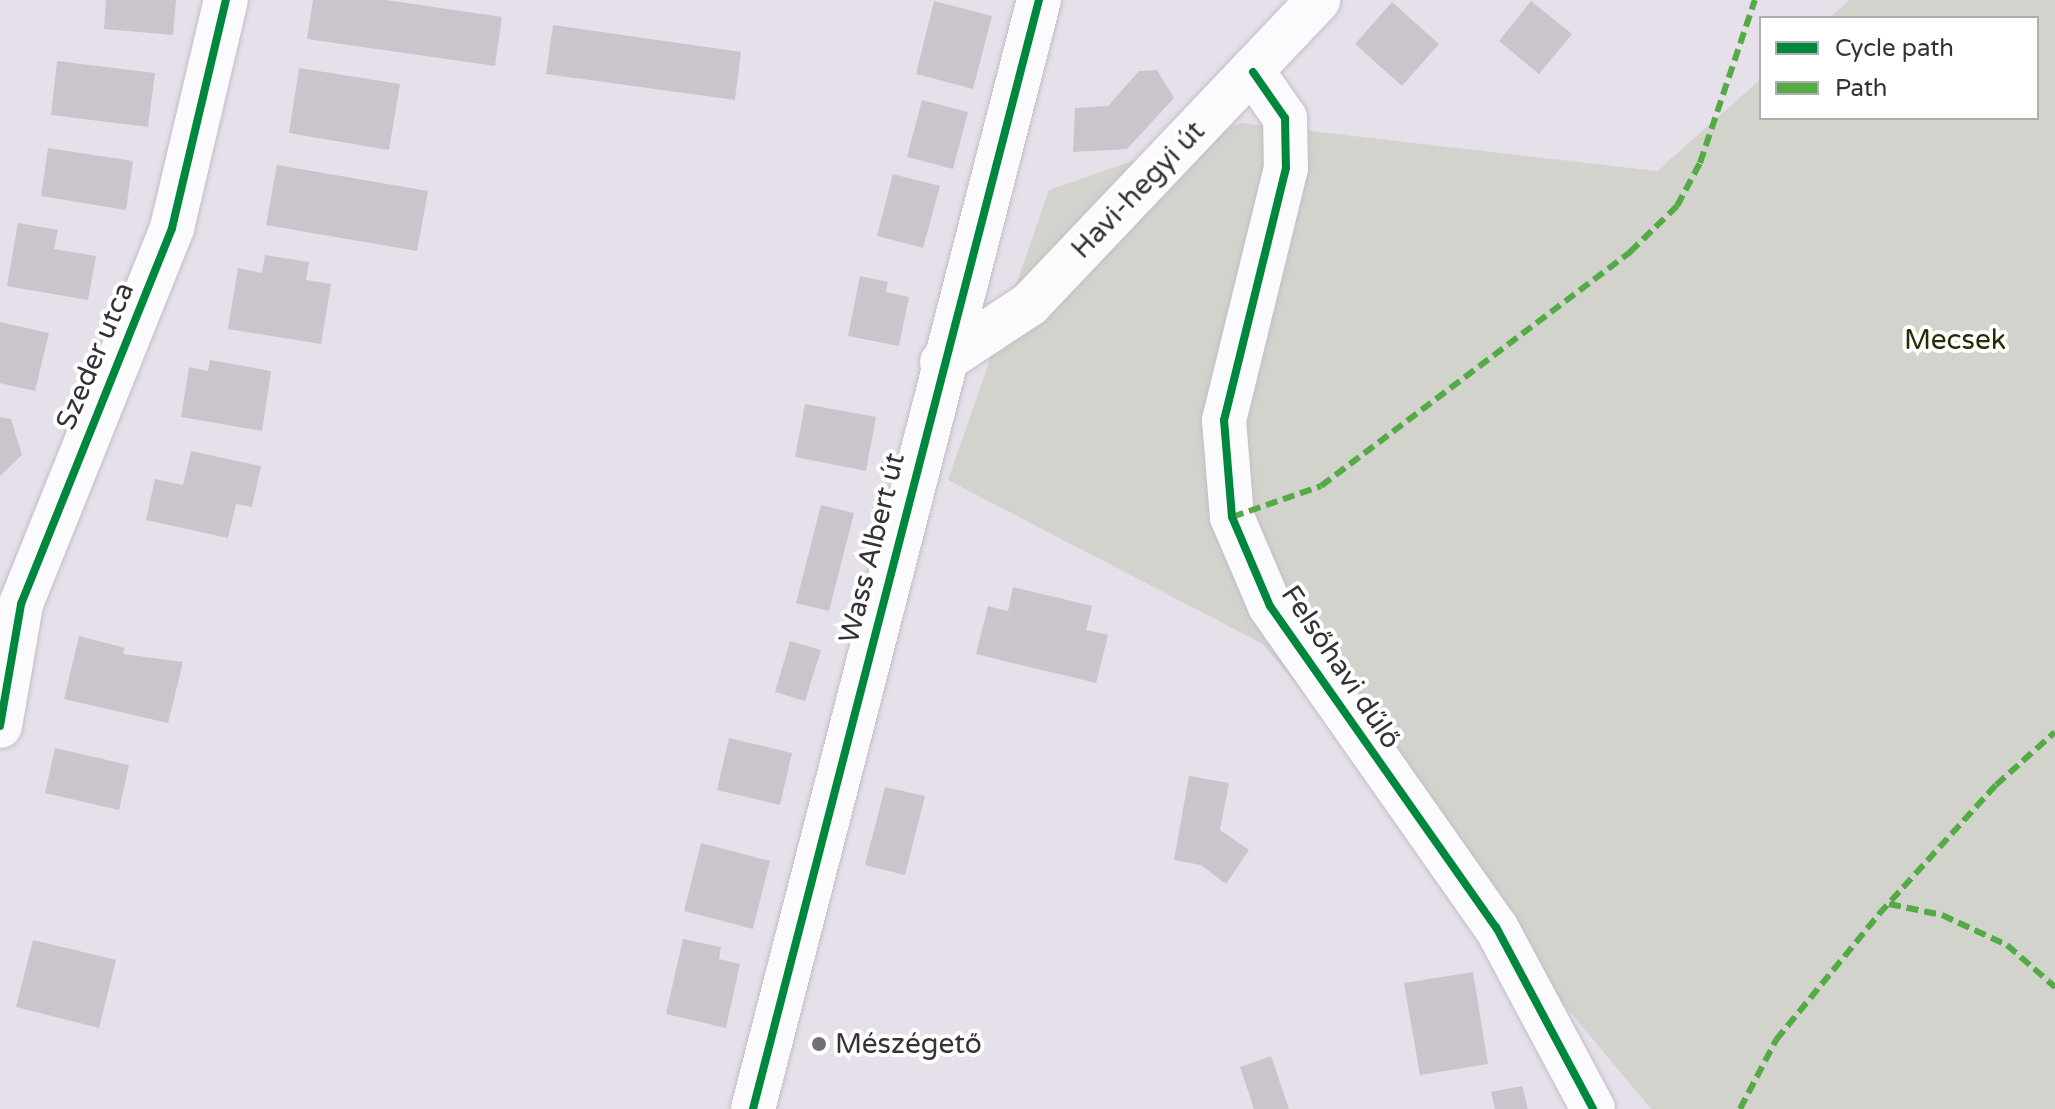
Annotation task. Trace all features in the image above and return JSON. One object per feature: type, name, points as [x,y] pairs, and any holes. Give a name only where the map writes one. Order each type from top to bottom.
[{"type":"street","name":"Szeder utca","points":[[0,726],[10,602],[172,228],[226,0]]},
{"type":"street","name":"Wass Albert út","points":[[753,1109],[942,362],[1039,0]]},
{"type":"street","name":"Havi-hegyi út","points":[[942,362],[1030,304],[1318,0]]},
{"type":"street","name":"Felsőhavi dűlő","points":[[1253,72],[1285,118],[1286,168],[1224,420],[1240,543],[1278,617],[1496,927],[1593,1109]]},
{"type":"green space","name":"Mecsek","points":[[1849,0],[2055,0],[2055,1109],[1651,1109],[1263,644],[948,480],[1049,190],[1241,123],[1657,171],[1759,81],[1759,120],[2039,120],[2039,16],[1831,16]]},
{"type":"building","points":[[106,0],[176,0],[173,35],[104,29]]},
{"type":"building","points":[[313,0],[386,0],[502,17],[495,66],[307,39]]},
{"type":"building","points":[[934,1],[992,16],[973,89],[916,74]]},
{"type":"building","points":[[1531,1],[1572,34],[1539,74],[1499,41]]},
{"type":"building","points":[[1392,2],[1439,44],[1402,86],[1355,44]]},
{"type":"building","points":[[553,25],[741,52],[735,100],[546,74]]},
{"type":"building","points":[[57,61],[155,73],[148,127],[51,115]]},
{"type":"building","points":[[299,68],[400,84],[389,150],[289,133]]},
{"type":"building","points":[[1157,70],[1174,98],[1127,149],[1073,152],[1075,108],[1108,106],[1139,71]]},
{"type":"building","points":[[922,100],[968,112],[953,169],[907,157]]},
{"type":"building","points":[[48,148],[133,161],[126,210],[41,196]]},
{"type":"building","points":[[277,165],[428,191],[417,251],[266,225]]},
{"type":"building","points":[[893,174],[940,186],[923,248],[877,236]]},
{"type":"building","points":[[18,223],[58,230],[54,249],[96,256],[88,300],[7,286]]},
{"type":"building","points":[[265,255],[309,262],[306,280],[331,284],[321,344],[228,329],[238,268],[262,273]]},
{"type":"building","points":[[860,276],[888,282],[886,292],[909,297],[899,346],[848,336]]},
{"type":"building","points":[[0,322],[49,333],[35,391],[0,383]]},
{"type":"building","points":[[210,360],[271,371],[262,431],[181,417],[189,367],[208,371]]},
{"type":"building","points":[[805,404],[876,417],[866,471],[795,457]]},
{"type":"building","points":[[0,417],[11,419],[22,455],[0,476]]},
{"type":"building","points":[[191,451],[261,466],[252,507],[236,504],[228,538],[146,520],[155,479],[183,485]]},
{"type":"building","points":[[821,505],[854,513],[829,611],[796,603]]},
{"type":"building","points":[[1013,587],[1092,606],[1086,630],[1108,635],[1096,683],[976,654],[988,606],[1008,611]]},
{"type":"building","points":[[79,636],[125,648],[123,654],[183,662],[168,723],[64,699]]},
{"type":"building","points":[[790,641],[821,650],[805,701],[775,692]]},
{"type":"building","points":[[729,738],[792,753],[780,805],[717,790]]},
{"type":"building","points":[[55,748],[129,765],[119,810],[45,793]]},
{"type":"building","points":[[1189,776],[1229,783],[1220,830],[1249,850],[1226,884],[1201,865],[1174,860]]},
{"type":"building","points":[[885,787],[925,796],[905,875],[865,865]]},
{"type":"building","points":[[701,843],[770,861],[753,929],[684,911]]},
{"type":"building","points":[[683,939],[721,947],[719,959],[740,964],[726,1028],[666,1014]]},
{"type":"building","points":[[33,940],[116,960],[99,1028],[16,1007]]},
{"type":"building","points":[[1473,972],[1488,1064],[1420,1075],[1404,983]]},
{"type":"building","points":[[1271,1056],[1289,1109],[1254,1109],[1240,1067]]},
{"type":"building","points":[[1522,1086],[1528,1109],[1495,1109],[1491,1092]]},
{"type":"marked path","points":[[1232,517],[1321,486],[1630,252],[1677,206],[1700,163],[1755,0]]},
{"type":"marked path","points":[[1740,1109],[1776,1040],[1879,914],[1996,785],[2055,732]]},
{"type":"marked path","points":[[1889,904],[1942,915],[2007,945],[2055,987]]},
{"type":"cycle path","points":[[0,726],[21,604],[172,228],[226,0]]},
{"type":"cycle path","points":[[753,1109],[1039,0]]},
{"type":"cycle path","points":[[1253,72],[1285,118],[1286,168],[1224,420],[1232,517],[1270,606],[1496,927],[1593,1109]]},
{"type":"place","name":"Mészégető","points":[[819,1044]]}]
